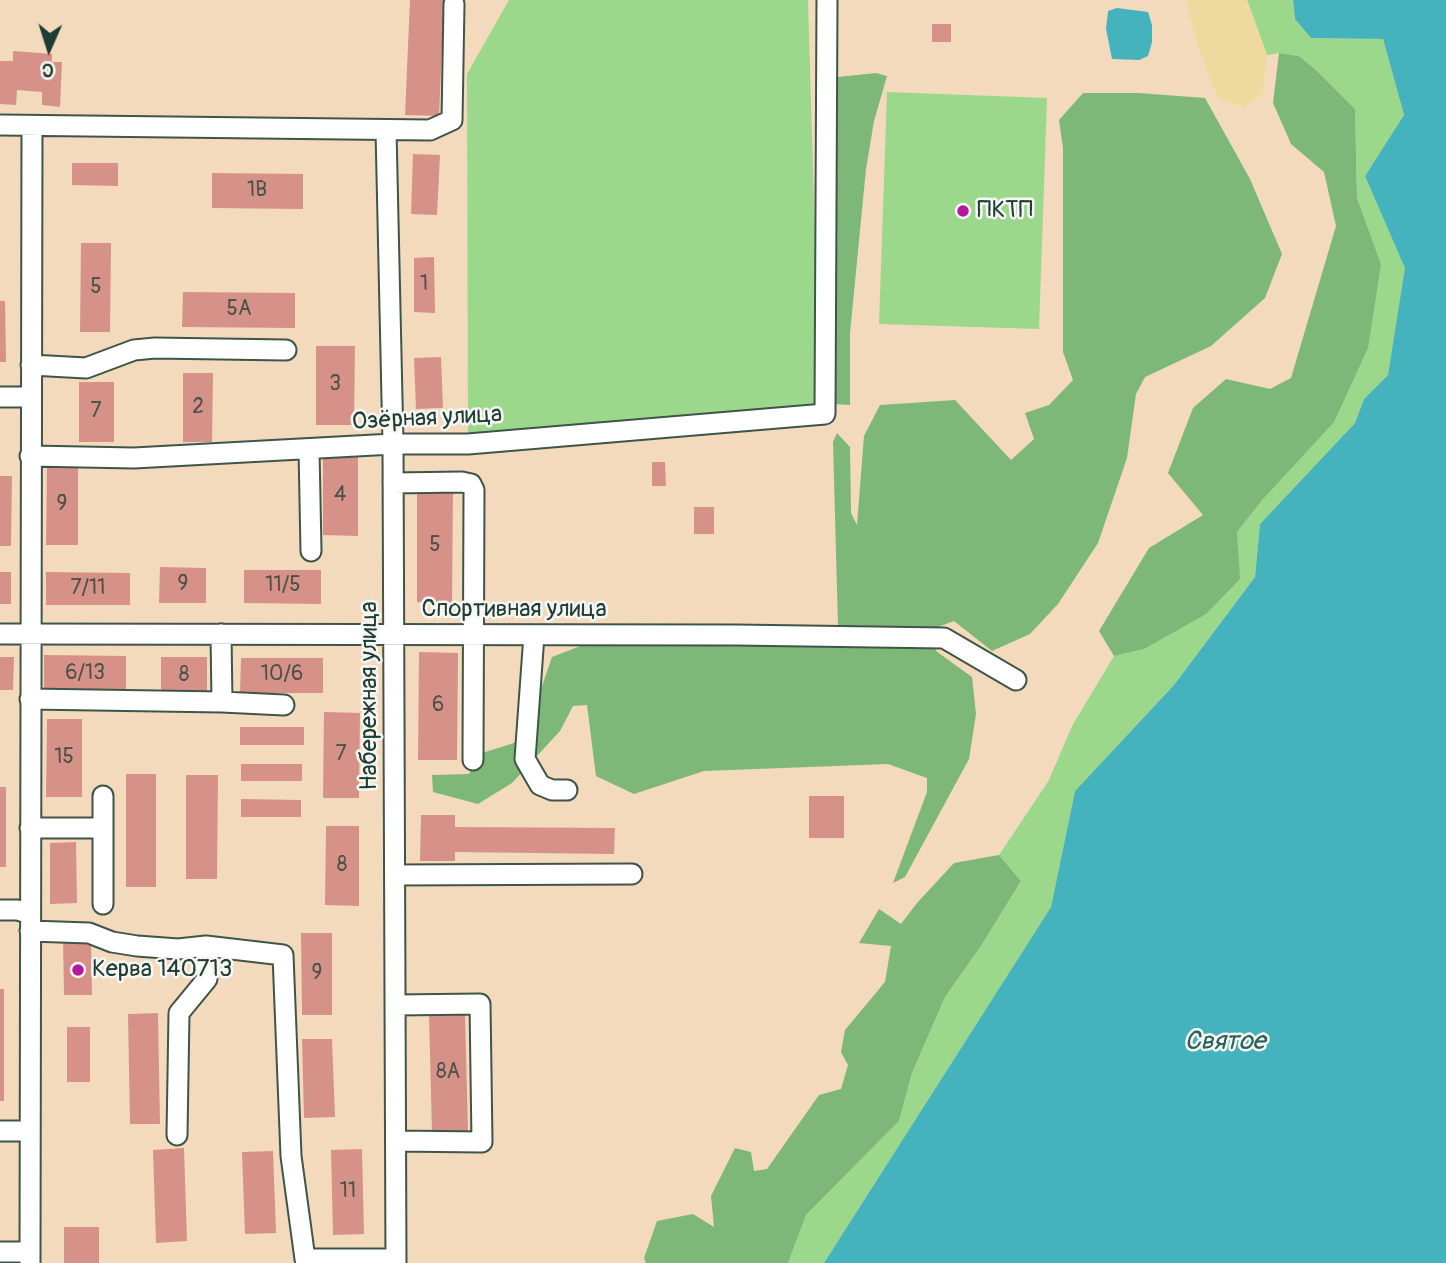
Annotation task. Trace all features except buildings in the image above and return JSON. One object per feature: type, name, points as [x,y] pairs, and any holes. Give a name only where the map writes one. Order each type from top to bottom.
[{"type":"street","name":"Озёрная улица","points":[[30,456],[134,458],[393,444],[468,444],[825,414],[827,0]]},
{"type":"street","points":[[0,125],[430,130],[452,120],[454,4]]},
{"type":"street","points":[[0,1252],[30,1258],[32,126]]},
{"type":"street","name":"Набережная улица","points":[[386,130],[395,634],[396,1261]]},
{"type":"street","points":[[31,365],[86,368],[134,350],[155,348],[286,350]]},
{"type":"street","points":[[0,397],[30,397]]},
{"type":"street","points":[[309,449],[311,551]]},
{"type":"street","points":[[393,483],[462,482],[471,484],[474,490],[473,760]]},
{"type":"street","name":"Спортивная улица","points":[[0,634],[944,638],[1016,680]]},
{"type":"street","points":[[221,634],[222,702]]},
{"type":"street","points":[[534,635],[525,759],[540,785],[552,790],[567,790]]},
{"type":"street","points":[[30,699],[284,705]]},
{"type":"street","points":[[103,796],[103,904]]},
{"type":"street","points":[[30,828],[103,828]]},
{"type":"street","points":[[395,875],[632,874]]},
{"type":"street","points":[[0,910],[18,910],[30,923],[89,933],[112,942],[137,946],[178,949],[206,946],[282,954],[291,1156],[305,1259],[396,1261]]},
{"type":"street","points":[[177,1135],[179,1013],[207,979],[206,946]]},
{"type":"street","points":[[396,1005],[481,1004],[482,1142],[396,1142]]},
{"type":"street","points":[[0,1131],[30,1132]]},
{"type":"green space","points":[[509,0],[808,0],[820,408],[468,437],[467,74]]},
{"type":"green space","points":[[1247,0],[1293,0],[1295,19],[1312,38],[1383,39],[1404,115],[1365,176],[1406,268],[1388,375],[1364,399],[1355,423],[1260,524],[1255,577],[1174,685],[1075,791],[1051,907],[824,1263],[788,1263],[806,1215],[899,1121],[912,1073],[945,997],[981,946],[1021,881],[999,855],[1049,780],[1072,726],[1114,656],[1144,649],[1263,499],[1381,264],[1357,198],[1355,109],[1299,56],[1279,53],[1267,55]]},
{"type":"green space","points":[[1279,53],[1299,56],[1355,109],[1357,198],[1381,264],[1368,348],[1334,422],[1263,499],[1237,532],[1240,579],[1206,614],[1144,649],[1114,656],[1099,631],[1149,548],[1203,515],[1168,473],[1193,408],[1226,379],[1270,389],[1291,378],[1336,226],[1324,172],[1291,144],[1273,103]]},
{"type":"green space","points":[[876,73],[887,76],[874,121],[866,169],[850,333],[850,405],[833,404],[838,77]]},
{"type":"green space","name":"ПКТП","points":[[887,92],[1047,98],[1039,329],[879,324]]},
{"type":"green space","points":[[1083,93],[1139,93],[1205,98],[1250,179],[1282,254],[1265,298],[1211,346],[1145,377],[1136,394],[1127,458],[1098,543],[1058,604],[1030,634],[992,651],[954,621],[935,628],[936,651],[972,677],[976,714],[969,759],[905,877],[893,883],[927,792],[927,778],[888,764],[704,771],[634,794],[596,776],[587,705],[573,706],[560,731],[512,783],[478,804],[433,792],[432,775],[469,774],[479,754],[514,743],[539,695],[552,657],[619,631],[833,633],[838,627],[833,442],[837,433],[850,447],[851,513],[857,525],[864,436],[880,405],[955,400],[1011,460],[1034,439],[1025,413],[1049,405],[1073,380],[1063,352],[1063,148],[1059,120]]},
{"type":"green space","points":[[999,855],[1021,881],[981,946],[945,997],[912,1073],[899,1121],[806,1215],[788,1263],[646,1263],[644,1258],[657,1221],[693,1214],[714,1227],[711,1196],[735,1148],[751,1152],[754,1171],[767,1169],[819,1095],[841,1089],[848,1065],[841,1052],[845,1030],[885,982],[891,946],[859,943],[879,909],[901,924],[954,863]]},
{"type":"sand","points":[[1186,0],[1247,0],[1267,55],[1263,93],[1245,108],[1218,99],[1198,47]]},
{"type":"water","name":"Святое","points":[[1293,0],[1446,0],[1446,1263],[824,1263],[1051,907],[1075,791],[1174,685],[1255,577],[1260,524],[1355,423],[1364,399],[1388,375],[1405,268],[1365,176],[1404,115],[1383,39],[1311,38],[1295,19]]},
{"type":"water","points":[[1117,8],[1148,12],[1152,25],[1152,42],[1148,56],[1139,60],[1112,59],[1106,29],[1108,11]]},
{"type":"place","name":"ПКТП","points":[[963,211]]},
{"type":"place","name":"Керва 140713","points":[[78,970]]}]
